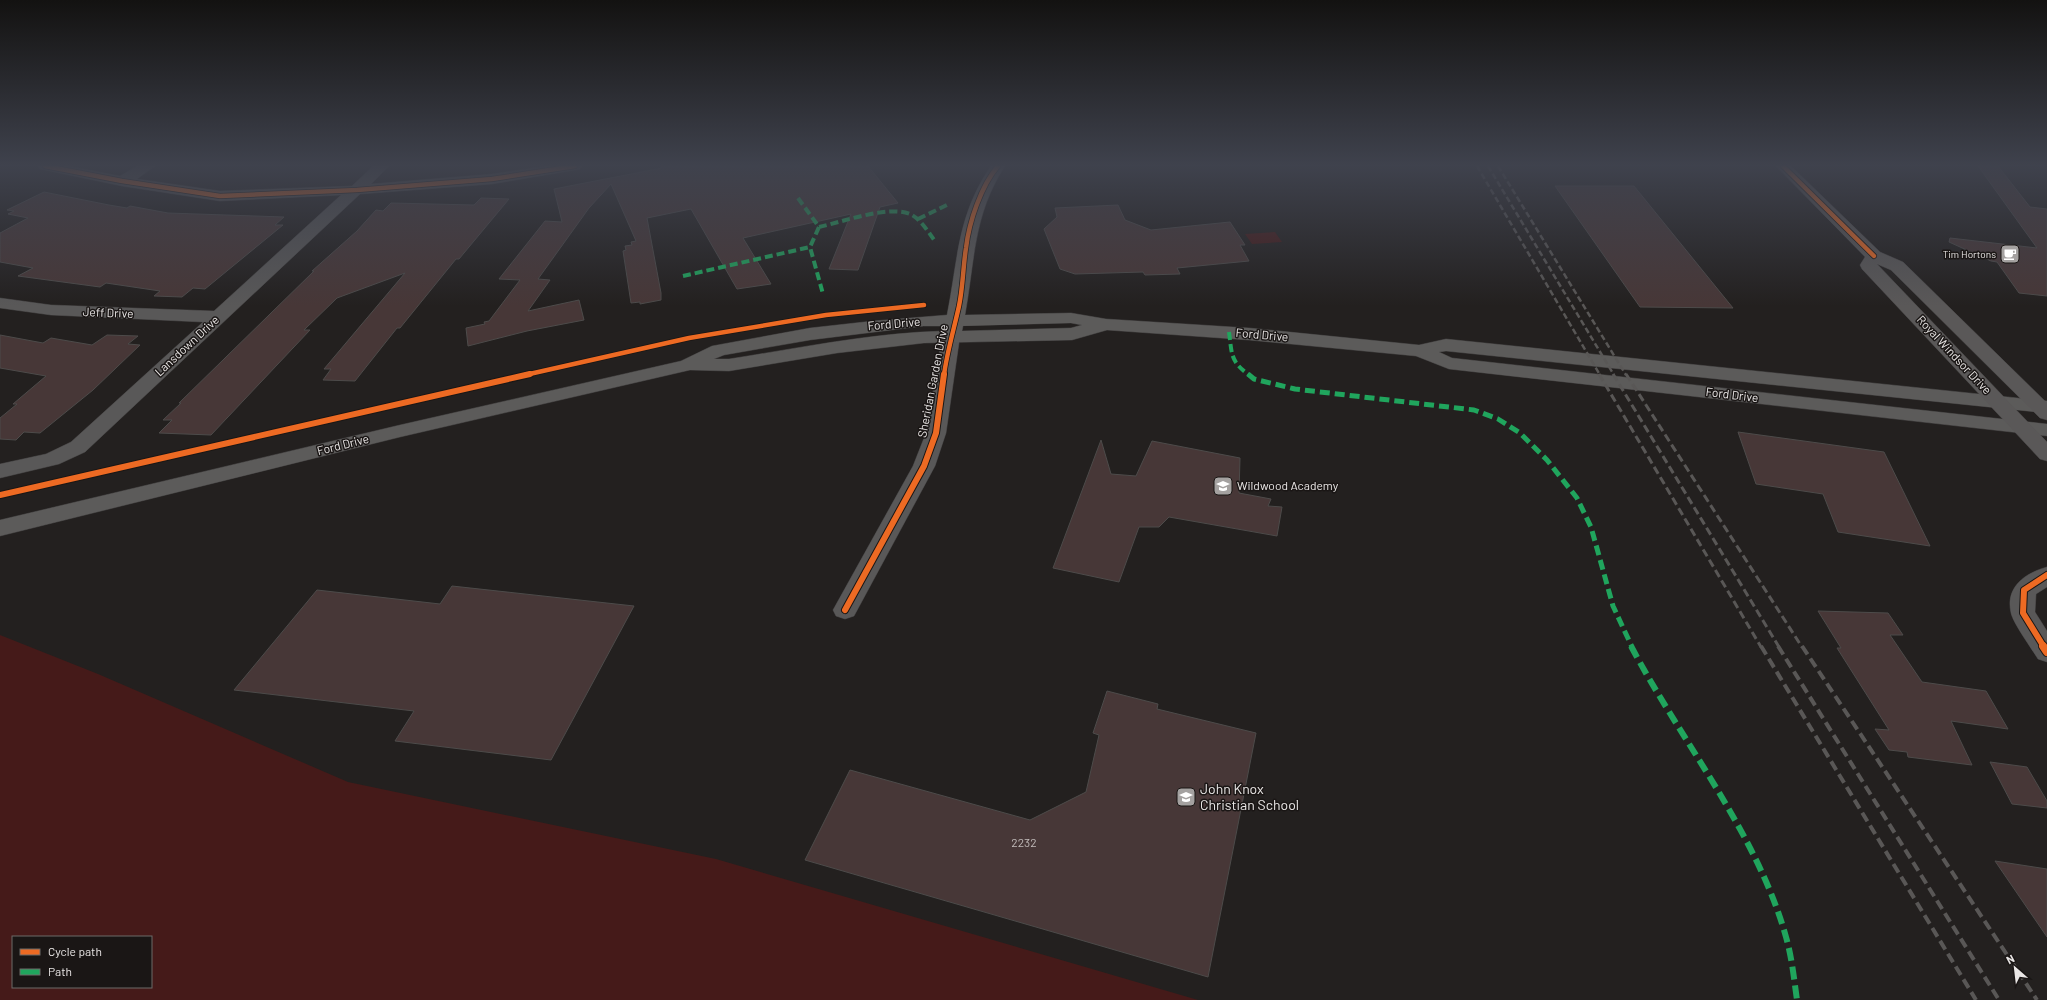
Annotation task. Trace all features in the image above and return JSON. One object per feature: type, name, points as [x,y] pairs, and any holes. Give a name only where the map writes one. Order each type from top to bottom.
[{"type":"main road","name":"Sheridan Garden Drive","points":[[953,328],[968,239],[976,213]]},
{"type":"main road","name":"Royal Windsor Drive","points":[[1830,213],[1874,256],[1897,266],[2045,409]]},
{"type":"main road","name":"Royal Windsor Drive","points":[[1874,256],[1868,265],[2047,454]]},
{"type":"main road","name":"Ford Drive","points":[[0,528],[400,431],[687,365],[729,365],[898,339],[953,328],[1072,334],[1106,324],[1249,334],[1419,351],[1449,362],[2047,430]]},
{"type":"main road","name":"Ford Drive","points":[[1419,351],[1446,345],[1997,401],[2045,409]]},
{"type":"street","name":"Lansdown Drive","points":[[0,471],[52,459],[78,447],[217,317],[333,213]]},
{"type":"street","name":"Jeff Drive","points":[[0,303],[51,310],[217,317]]},
{"type":"street","name":"Sheridan Garden Drive","points":[[845,610],[924,466],[936,433],[953,328]]},
{"type":"street","points":[[2047,575],[2024,590],[2023,613],[2047,652]]},
{"type":"shaded area","points":[[1275,232],[1282,242],[1252,244],[1245,234]]},
{"type":"shaded area","points":[[0,635],[98,674],[348,782],[716,859],[1198,1000],[0,1000]]},
{"type":"building","points":[[11,213],[166,213],[284,217],[275,225],[283,225],[205,289],[193,288],[182,297],[154,296],[160,291],[106,283],[100,287],[18,276],[33,268],[0,262],[0,233],[28,218],[8,214]]},
{"type":"building","points":[[374,213],[498,213],[459,259],[456,259],[400,328],[397,328],[355,381],[323,380],[331,369],[324,369],[405,273],[337,298],[304,330],[310,330],[211,435],[159,433],[172,420],[163,420],[181,403],[179,403],[314,271],[312,271],[357,231]]},
{"type":"building","points":[[560,213],[586,213],[538,279],[550,280],[528,311],[579,300],[584,320],[527,331],[468,346],[466,328],[485,324],[484,322],[489,321],[520,280],[499,279],[545,221],[562,222]]},
{"type":"building","points":[[624,213],[673,213],[647,218],[661,300],[640,304],[640,302],[631,303],[623,251],[626,250],[625,246],[632,245],[631,242],[636,241]]},
{"type":"building","points":[[693,213],[878,213],[858,270],[829,269],[851,214],[743,238],[771,284],[737,289]]},
{"type":"building","points":[[1056,213],[1122,213],[1125,220],[1151,230],[1230,222],[1245,245],[1240,245],[1249,261],[1177,268],[1180,274],[1145,275],[1143,272],[1075,274],[1060,269],[1044,229],[1057,217]]},
{"type":"building","points":[[1574,213],[1656,213],[1733,308],[1640,307]]},
{"type":"building","points":[[2012,213],[2047,213],[2047,296],[2019,293],[1997,262],[1991,261],[1949,242],[1950,238],[2037,248]]},
{"type":"building","points":[[0,335],[43,343],[51,338],[92,345],[107,335],[138,336],[128,344],[140,345],[93,390],[40,433],[24,432],[16,440],[0,439],[0,418],[17,404],[13,404],[46,376],[0,368]]},
{"type":"building","points":[[1738,432],[1884,452],[1930,546],[1838,532],[1823,494],[1756,484]]},
{"type":"building","points":[[1101,440],[1111,474],[1136,476],[1152,441],[1240,458],[1239,493],[1271,499],[1268,506],[1282,507],[1277,536],[1169,517],[1159,527],[1139,527],[1119,582],[1053,568]]},
{"type":"building","points":[[452,586],[634,606],[551,760],[395,741],[414,711],[234,690],[317,590],[440,604]]},
{"type":"building","points":[[1818,611],[1888,613],[1903,635],[1890,635],[1922,682],[1986,691],[2008,729],[1951,721],[1972,765],[1908,757],[1907,752],[1889,750],[1875,729],[1889,730],[1837,648],[1841,648]]},
{"type":"building","points":[[1107,691],[1158,704],[1157,709],[1256,733],[1208,977],[805,860],[850,770],[1030,820],[1086,792],[1099,735],[1093,733]]},
{"type":"building","points":[[1990,762],[2027,767],[2047,801],[2047,808],[2012,804]]},
{"type":"building","points":[[1995,861],[2047,869],[2047,937]]},
{"type":"railway","points":[[1504,213],[1600,375]]},
{"type":"railway","points":[[1516,213],[1614,375]]},
{"type":"railway","points":[[1527,213],[1626,375]]},
{"type":"railway","points":[[1599,374],[1761,647]]},
{"type":"railway","points":[[1613,374],[1779,647]]},
{"type":"railway","points":[[1626,374],[1802,647]]},
{"type":"railway","points":[[1761,646],[1976,1000]]},
{"type":"railway","points":[[1778,646],[1999,1000]]},
{"type":"railway","points":[[1802,646],[2037,1000]]},
{"type":"marked path","points":[[809,213],[819,227],[810,247],[823,294]]},
{"type":"marked path","points":[[819,227],[888,213]]},
{"type":"marked path","points":[[905,213],[918,219],[935,241]]},
{"type":"marked path","points":[[918,219],[931,213]]},
{"type":"marked path","points":[[683,276],[810,247]]},
{"type":"marked path","points":[[1229,332],[1232,358],[1237,366],[1254,379],[1295,389],[1474,410],[1493,417],[1512,427],[1529,441],[1556,470],[1577,498],[1588,517],[1609,593],[1624,632],[1643,669],[1730,814],[1768,889],[1786,937],[1797,1000]]},
{"type":"cycle path","points":[[845,610],[924,466],[936,433],[947,353],[959,305],[966,246],[976,213]]},
{"type":"cycle path","points":[[1830,213],[1874,256]]},
{"type":"cycle path","points":[[0,495],[689,338],[826,315],[924,305]]},
{"type":"cycle path","points":[[2047,575],[2024,590],[2023,613],[2047,652]]},
{"type":"place","name":"Tim Hortons","points":[[2010,254]]},
{"type":"place","name":"Wildwood Academy","points":[[1223,486]]},
{"type":"place","name":"John Knox Christian School","points":[[1186,797]]}]
